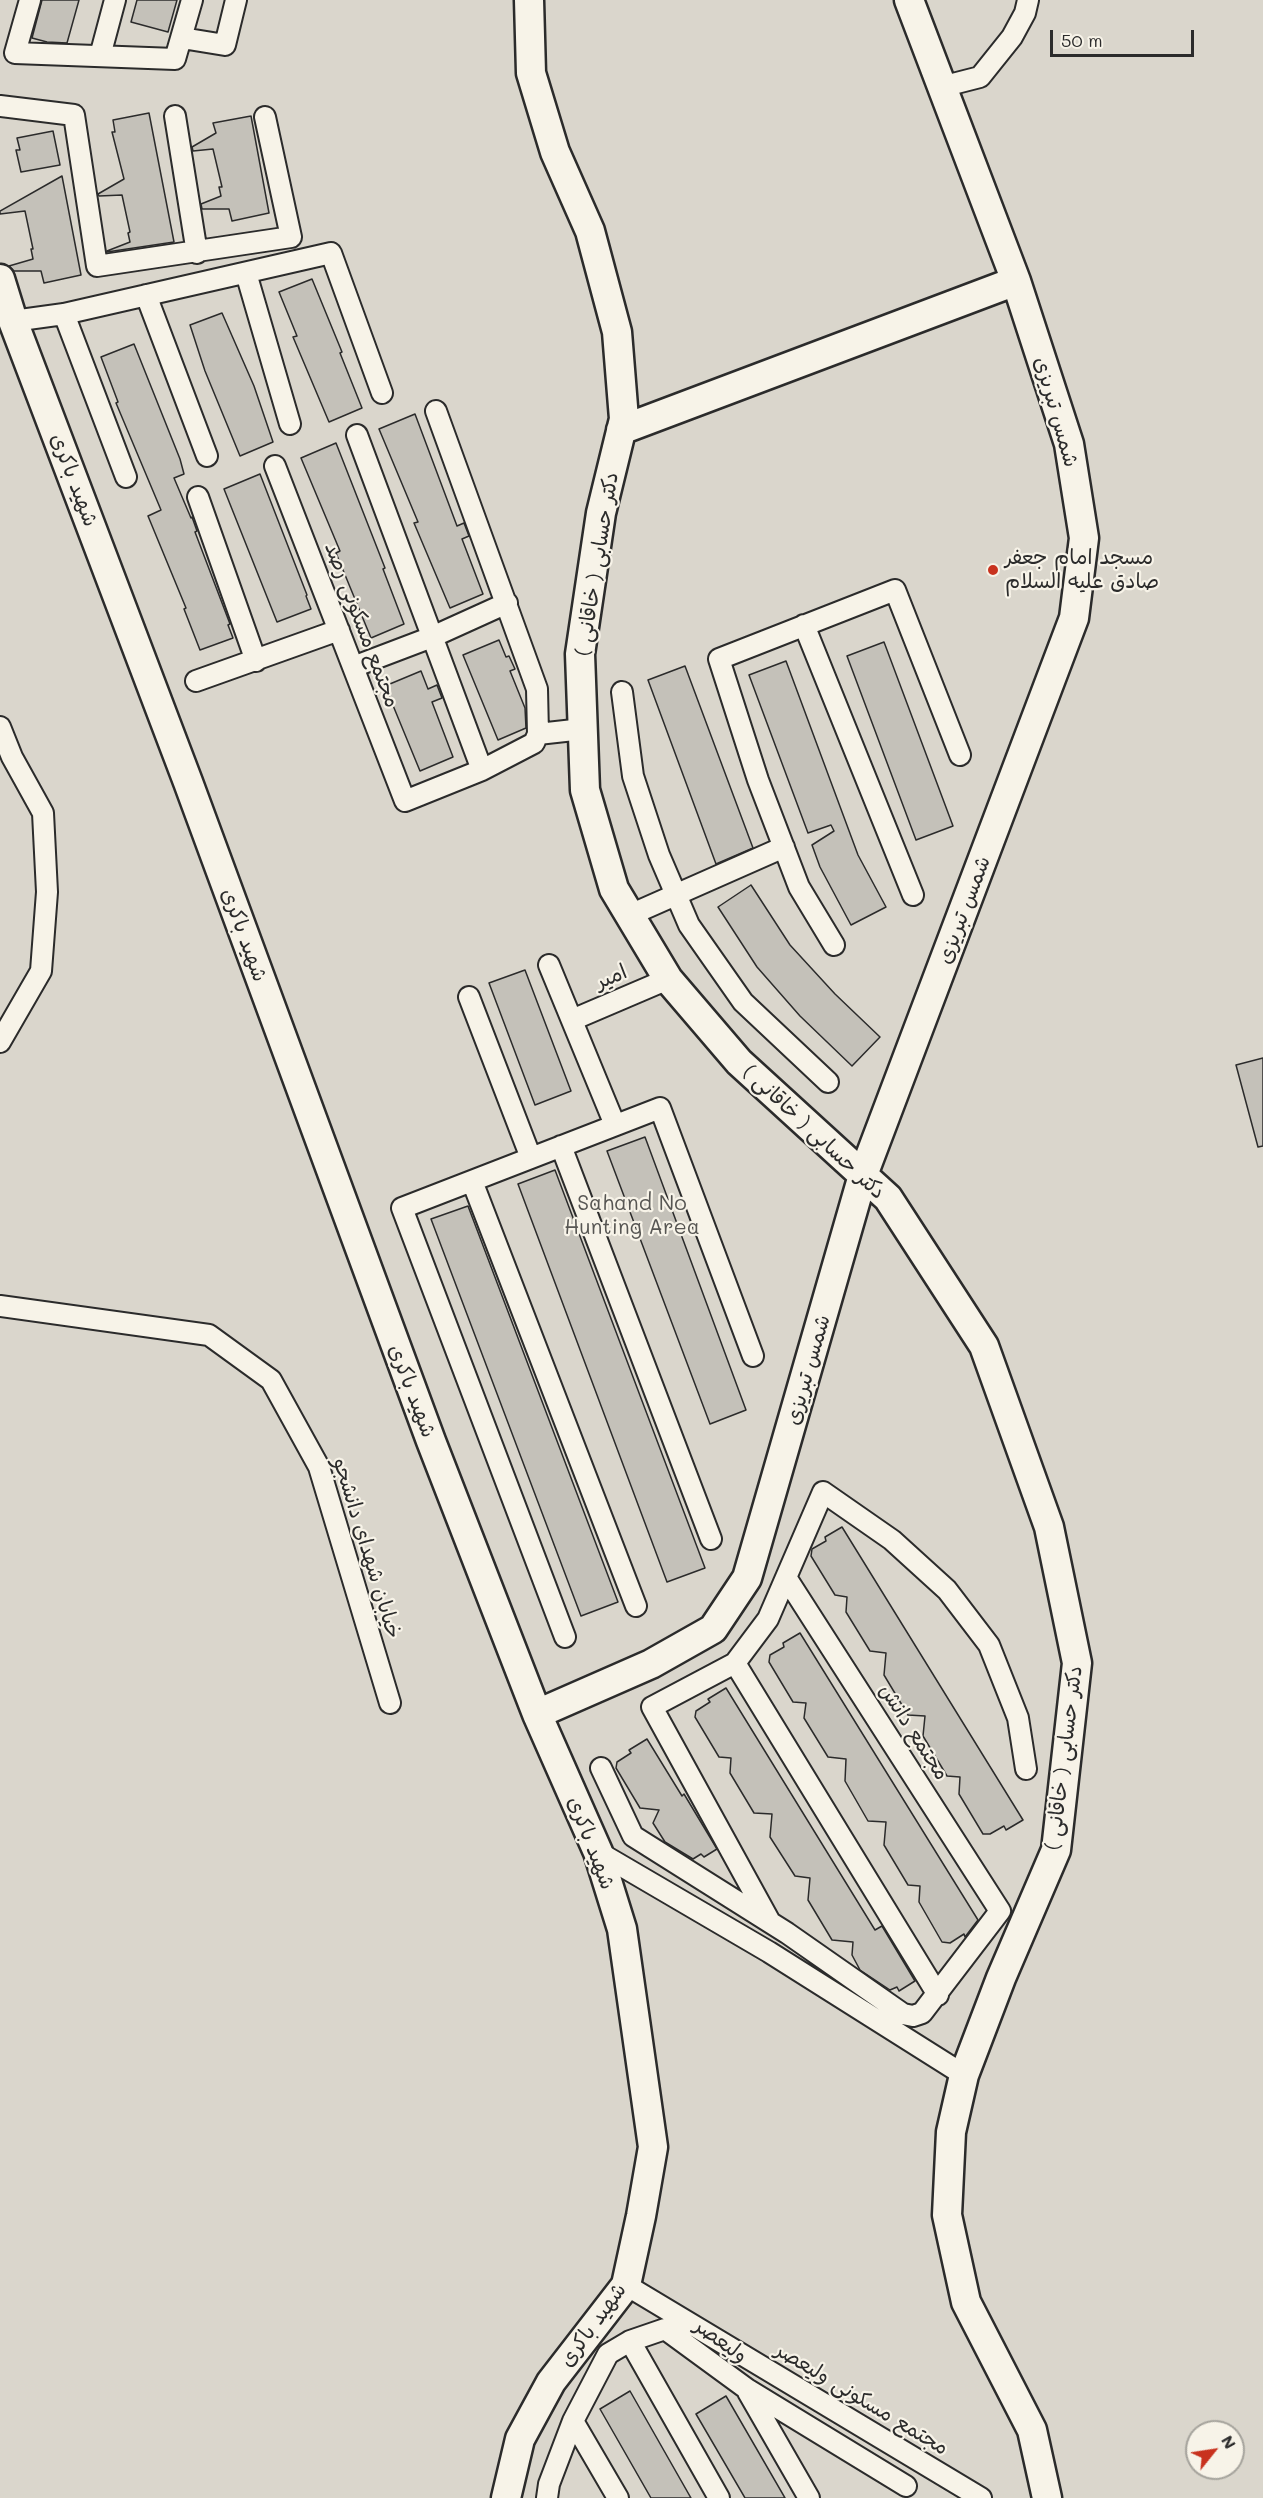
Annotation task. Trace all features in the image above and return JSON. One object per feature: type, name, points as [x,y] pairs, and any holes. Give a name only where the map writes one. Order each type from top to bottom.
[{"type":"street","points":[[30,0],[15,53],[175,59],[192,0]]},
{"type":"street","points":[[100,56],[115,0]]},
{"type":"street","points":[[182,38],[225,45],[236,0]]},
{"type":"street","name":"دکتر حسابی ( خاقانی )","points":[[529,0],[531,73],[555,152],[590,231],[617,332],[624,419],[601,513],[580,654],[585,790],[614,889],[668,979],[738,1062],[888,1198],[984,1346],[1049,1527],[1077,1663],[1056,1850],[1001,1978],[964,2075],[951,2132],[947,2215],[966,2302],[1032,2430],[1047,2498]]},
{"type":"street","name":"شمس تبریزی","points":[[537,1714],[651,1664],[713,1629],[747,1578],[863,1176],[1074,618],[1084,538],[1069,444],[1016,281],[909,0]]},
{"type":"street","points":[[941,87],[980,77],[1012,37],[1029,0]]},
{"type":"street","points":[[0,106],[74,114],[97,266],[197,253],[291,237],[265,117]]},
{"type":"street","points":[[175,116],[197,253]]},
{"type":"street","points":[[13,321],[64,314],[331,253],[382,393]]},
{"type":"street","points":[[246,273],[290,424]]},
{"type":"street","name":"شهید باکری","points":[[0,279],[13,321],[188,782],[431,1441],[537,1714],[598,1852],[622,1929],[653,2146],[626,2285],[552,2382],[520,2439],[506,2498]]},
{"type":"street","points":[[621,430],[1016,281]]},
{"type":"street","points":[[146,295],[207,456]]},
{"type":"street","points":[[64,314],[126,477]]},
{"type":"street","points":[[357,435],[482,770],[534,743],[537,734],[537,689],[436,411]]},
{"type":"street","name":"مجتمع مسکونی رصد","points":[[275,466],[405,801],[482,770]]},
{"type":"street","points":[[198,497],[256,661]]},
{"type":"street","points":[[834,945],[799,886],[758,780],[719,659],[895,590],[960,755]]},
{"type":"street","points":[[353,667],[432,637],[507,603]]},
{"type":"street","points":[[804,625],[913,895]]},
{"type":"street","points":[[196,681],[339,630]]},
{"type":"street","points":[[622,692],[633,776],[658,855],[689,925],[743,1002],[828,1082]]},
{"type":"street","points":[[0,726],[12,757],[42,813],[47,892],[41,971],[0,1042]]},
{"type":"street","points":[[537,734],[582,729]]},
{"type":"street","points":[[630,915],[784,847]]},
{"type":"street","points":[[549,965],[615,1125]]},
{"type":"street","name":"امیر","points":[[572,1020],[668,979]]},
{"type":"street","points":[[469,997],[531,1158]]},
{"type":"street","points":[[565,1637],[402,1208],[660,1108],[753,1356]]},
{"type":"street","points":[[561,1146],[711,1539]]},
{"type":"street","points":[[472,1181],[636,1606]]},
{"type":"street","name":"خیابان شهدای دانشجو","points":[[0,1306],[209,1335],[271,1380],[320,1467],[390,1703]]},
{"type":"street","points":[[779,1928],[652,1707],[735,1663],[768,1619],[823,1492],[892,1540],[947,1590],[989,1645],[1018,1718],[1026,1769]]},
{"type":"street","name":"مجتمع دانش","points":[[787,1578],[1000,1911],[938,1995]]},
{"type":"street","points":[[601,1768],[633,1836],[779,1928],[903,2014],[913,2016],[922,2013],[938,1995],[735,1663]]},
{"type":"street","points":[[598,1852],[769,1952],[964,2075]]},
{"type":"street","points":[[769,1952],[779,1928]]},
{"type":"street","name":"مجتمع مسکونی ولیعصر","points":[[626,2285],[981,2498]]},
{"type":"street","name":"ولیعصر","points":[[547,2498],[549,2484],[573,2421],[608,2354],[630,2341],[665,2329],[747,2389],[910,2492]]},
{"type":"street","points":[[630,2341],[719,2498]]},
{"type":"street","points":[[747,2389],[809,2498]]},
{"type":"street","points":[[573,2421],[618,2498]]},
{"type":"street","points":[[910,2492],[930,2467]]},
{"type":"green space","name":"Sahand No Hunting Area","points":[[0,0],[1263,0],[1263,2498],[0,2498]]},
{"type":"building","points":[[42,0],[79,0],[67,43],[47,42],[32,38]]},
{"type":"building","points":[[137,0],[177,0],[168,32],[131,22]]},
{"type":"building","points":[[149,113],[174,242],[107,252],[130,242],[122,195],[99,196],[98,194],[124,179],[112,132],[115,132],[113,120]]},
{"type":"building","points":[[251,116],[269,213],[232,221],[229,209],[202,209],[201,204],[221,196],[219,187],[222,187],[213,149],[193,151],[192,147],[216,133],[213,123]]},
{"type":"building","points":[[53,131],[60,165],[21,172],[16,150],[20,150],[17,138]]},
{"type":"building","points":[[62,176],[81,275],[44,283],[41,271],[14,271],[9,266],[33,259],[25,211],[0,214],[0,211]]},
{"type":"building","points":[[312,279],[362,408],[329,422],[293,337],[297,336],[279,292]]},
{"type":"building","points":[[222,313],[254,386],[273,442],[240,456],[205,371],[190,325]]},
{"type":"building","points":[[134,344],[180,459],[184,474],[174,478],[192,517],[197,531],[195,532],[230,624],[228,625],[233,638],[200,650],[184,609],[186,608],[148,516],[161,510],[116,403],[118,402],[101,357]]},
{"type":"building","points":[[415,414],[457,526],[464,523],[469,536],[462,539],[483,594],[450,608],[414,523],[418,522],[379,429]]},
{"type":"building","points":[[336,443],[385,568],[383,569],[404,624],[371,638],[336,553],[340,551],[301,458]]},
{"type":"building","points":[[260,474],[311,609],[277,622],[224,489]]},
{"type":"building","points":[[499,640],[506,657],[509,656],[515,669],[510,671],[525,708],[526,728],[498,740],[463,655]]},
{"type":"building","points":[[884,642],[953,826],[916,840],[847,656]]},
{"type":"building","points":[[786,661],[858,855],[886,907],[851,925],[820,867],[812,845],[834,831],[831,825],[808,833],[749,675]]},
{"type":"building","points":[[685,666],[753,848],[716,864],[648,680]]},
{"type":"building","points":[[421,671],[428,689],[437,685],[442,698],[432,702],[453,757],[420,771],[385,686]]},
{"type":"building","points":[[751,885],[790,945],[835,994],[880,1037],[852,1066],[800,1016],[757,967],[718,907]]},
{"type":"building","points":[[525,970],[571,1091],[535,1105],[489,983]]},
{"type":"building","points":[[1263,1058],[1263,1146],[1258,1147],[1236,1065]]},
{"type":"building","points":[[645,1137],[746,1410],[710,1424],[607,1151]]},
{"type":"building","points":[[555,1170],[705,1568],[667,1582],[518,1184]]},
{"type":"building","points":[[468,1206],[618,1602],[581,1616],[431,1219]]},
{"type":"building","points":[[842,1527],[1023,1820],[1006,1830],[1004,1826],[990,1834],[983,1834],[959,1794],[960,1777],[947,1776],[923,1736],[925,1716],[908,1715],[884,1675],[886,1653],[870,1651],[846,1612],[847,1597],[835,1595],[811,1556],[812,1549],[826,1541],[825,1537]]},
{"type":"building","points":[[800,1633],[978,1920],[965,1937],[964,1934],[950,1943],[942,1942],[919,1902],[920,1886],[908,1885],[884,1845],[886,1822],[868,1821],[845,1781],[846,1759],[828,1757],[804,1718],[806,1703],[793,1702],[769,1662],[770,1655],[784,1647],[783,1643]]},
{"type":"building","points":[[726,1688],[875,1930],[882,1926],[915,1981],[899,1991],[897,1987],[890,1990],[860,1970],[852,1955],[853,1942],[832,1940],[808,1900],[810,1878],[795,1876],[770,1837],[772,1814],[754,1813],[730,1773],[731,1758],[719,1757],[695,1717],[696,1711],[710,1702],[708,1699]]},
{"type":"building","points":[[647,1739],[717,1849],[704,1857],[701,1854],[693,1859],[665,1842],[653,1823],[659,1810],[640,1808],[616,1768],[617,1762],[631,1753],[629,1750]]},
{"type":"building","points":[[630,2391],[691,2498],[651,2498],[600,2409]]},
{"type":"building","points":[[726,2396],[785,2498],[745,2498],[696,2414]]},
{"type":"place","name":"مسجد امام جعفر صادق علیه السلام","points":[[993,570]]}]
